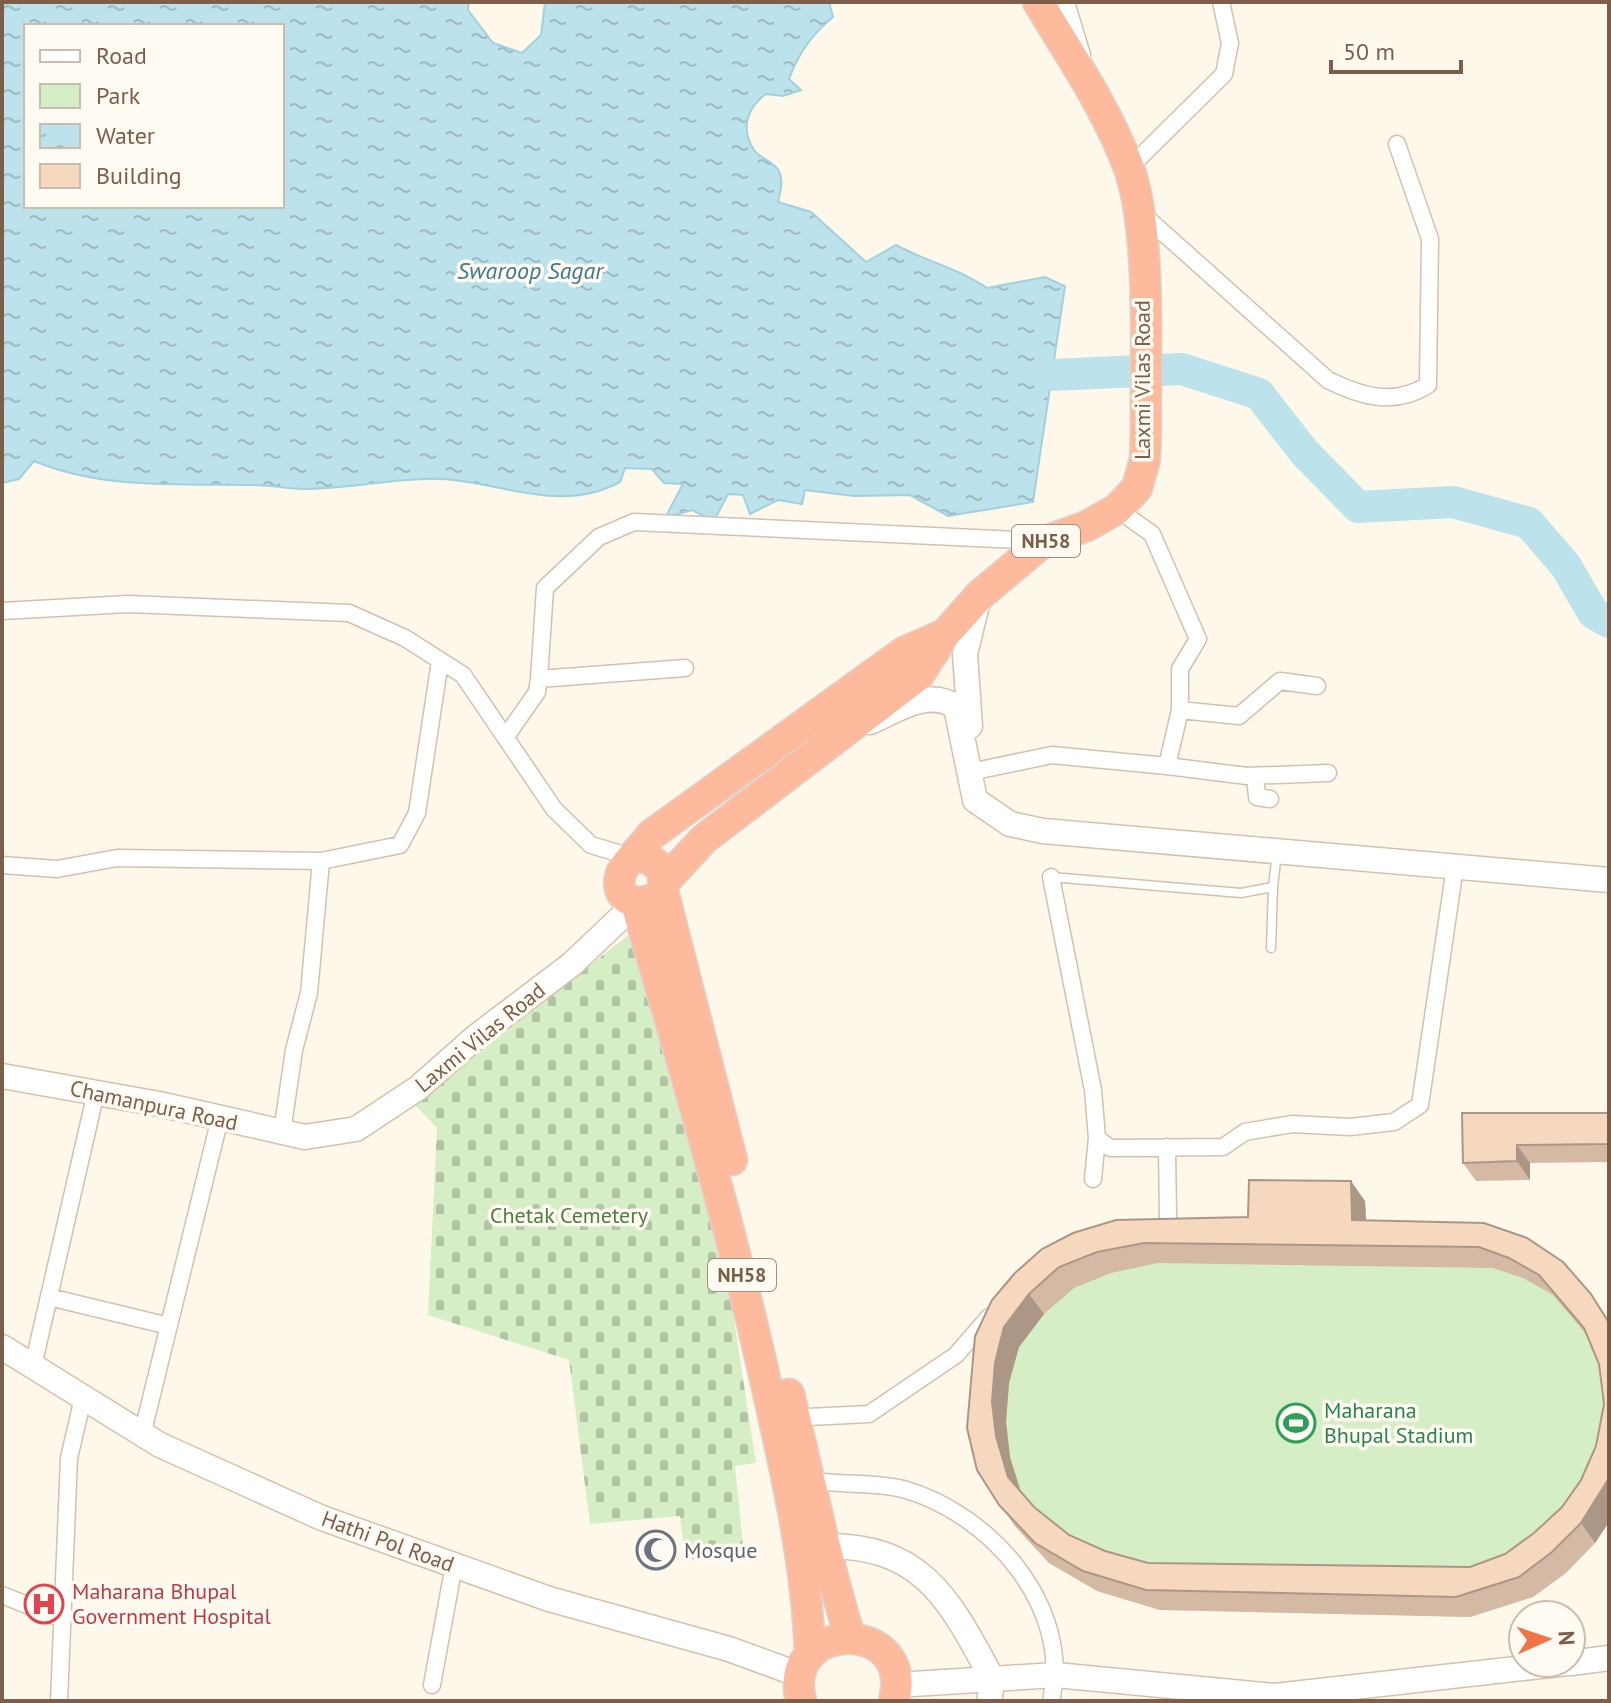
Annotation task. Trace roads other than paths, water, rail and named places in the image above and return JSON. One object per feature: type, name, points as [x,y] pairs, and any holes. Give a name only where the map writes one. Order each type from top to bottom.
[{"type":"highway","name":"Laxmi Vilas Road","points":[[635,858],[651,835],[716,787],[904,652],[945,634],[980,595],[1043,542],[1087,526],[1117,509],[1137,488],[1145,459],[1140,224],[1129,168],[1092,91],[1038,2]]},
{"type":"highway","name":"NH58","points":[[804,1677],[808,1615],[784,1418],[655,892],[704,839],[919,675],[945,634]]},
{"type":"highway","points":[[635,858],[656,861],[655,892]]},
{"type":"highway","name":"NH58","points":[[784,1418],[811,1480],[822,1546],[850,1637]]},
{"type":"highway","points":[[804,1677],[828,1641],[850,1637],[873,1644],[883,1652],[895,1673],[895,1693]]},
{"type":"street","points":[[1066,2],[1092,91]]},
{"type":"street","points":[[1129,168],[1224,74],[1230,43],[1221,2]]},
{"type":"street","points":[[1140,224],[1328,380],[1361,397],[1409,397],[1428,385],[1430,239],[1397,144]]},
{"type":"street","points":[[1117,509],[1152,534],[1198,639],[1180,669],[1180,710],[1167,766]]},
{"type":"street","points":[[507,735],[537,692],[545,588],[599,537],[634,522],[1043,542]]},
{"type":"street","points":[[980,595],[965,654],[975,771],[981,797],[990,813]]},
{"type":"street","points":[[2,611],[128,604],[349,613],[405,638],[463,675],[507,735],[554,809],[591,845],[635,858]]},
{"type":"street","points":[[2,865],[57,869],[117,858],[321,861],[400,845],[417,813],[440,661]]},
{"type":"street","points":[[539,679],[685,668]]},
{"type":"street","points":[[1180,710],[1239,716],[1280,681],[1317,686]]},
{"type":"street","points":[[834,739],[924,699],[942,698],[956,707],[975,800],[1010,824],[1043,831],[1277,853],[1609,880]]},
{"type":"street","points":[[975,771],[1052,755],[1255,776],[1328,773]]},
{"type":"street","points":[[1255,776],[1257,797],[1270,799]]},
{"type":"street","points":[[294,1135],[294,1050],[309,993],[321,861]]},
{"type":"street","points":[[1097,1138],[1110,1148],[1223,1147],[1245,1132],[1292,1124],[1350,1127],[1394,1122],[1420,1105],[1455,867]]},
{"type":"street","points":[[1051,877],[1093,1090],[1097,1138],[1093,1179]]},
{"type":"street","name":"Laxmi Vilas Road","points":[[294,1135],[356,1129],[418,1088],[477,1036],[572,964],[655,892]]},
{"type":"street","name":"Chamanpura Road","points":[[2,1076],[96,1092],[294,1135]]},
{"type":"street","points":[[33,1366],[96,1092]]},
{"type":"street","points":[[142,1435],[220,1118]]},
{"type":"street","points":[[1167,1147],[1168,1220]]},
{"type":"street","points":[[49,1297],[169,1326]]},
{"type":"street","points":[[784,1418],[869,1414],[956,1355],[1004,1300]]},
{"type":"street","name":"Hathi Pol Road","points":[[2,1347],[142,1435],[322,1518],[549,1599],[729,1649],[804,1677]]},
{"type":"street","points":[[59,1701],[69,1458],[83,1398]]},
{"type":"street","points":[[811,1480],[880,1484],[905,1490],[931,1499],[975,1525],[1012,1561],[1037,1602],[1054,1650],[1056,1675],[1051,1701]]},
{"type":"street","points":[[822,1546],[865,1549],[916,1569],[951,1602],[991,1690]]},
{"type":"street","points":[[432,1685],[454,1565]]},
{"type":"street","points":[[2,1595],[62,1619]]},
{"type":"street","points":[[1587,1661],[1609,1658]]},
{"type":"street","points":[[895,1693],[991,1690],[1056,1675],[1277,1699],[1507,1671]]},
{"type":"lane","points":[[1271,948],[1277,853]]},
{"type":"lane","points":[[1051,877],[1241,893],[1273,887]]},
{"type":"water","name":"Swaroop Sagar","points":[[2,2],[469,2],[468,10],[493,43],[522,53],[541,35],[545,2],[829,2],[833,17],[806,45],[789,79],[801,90],[783,96],[766,94],[754,106],[748,119],[747,134],[754,150],[779,171],[781,186],[778,202],[811,212],[866,262],[896,245],[987,288],[1045,277],[1065,286],[1033,502],[948,516],[910,495],[854,496],[805,490],[802,504],[778,500],[750,514],[743,495],[728,494],[714,521],[692,510],[665,518],[683,484],[664,483],[652,469],[625,468],[620,482],[596,492],[571,496],[547,496],[474,483],[425,479],[303,489],[140,483],[86,476],[34,461],[19,479],[2,483]]},
{"type":"waterway","points":[[1053,375],[1182,369],[1259,394],[1305,453],[1358,507],[1453,502],[1529,523],[1566,566],[1593,613],[1609,622]]},
{"type":"place","name":"Maharana Bhupal Stadium","points":[[1296,1423]]},
{"type":"place","name":"Mosque","points":[[656,1550]]},
{"type":"place","name":"Maharana Bhupal Government Hospital","points":[[44,1604]]},
{"type":"park label","name":"Chetak Cemetery","points":[[569,1215]]}]
